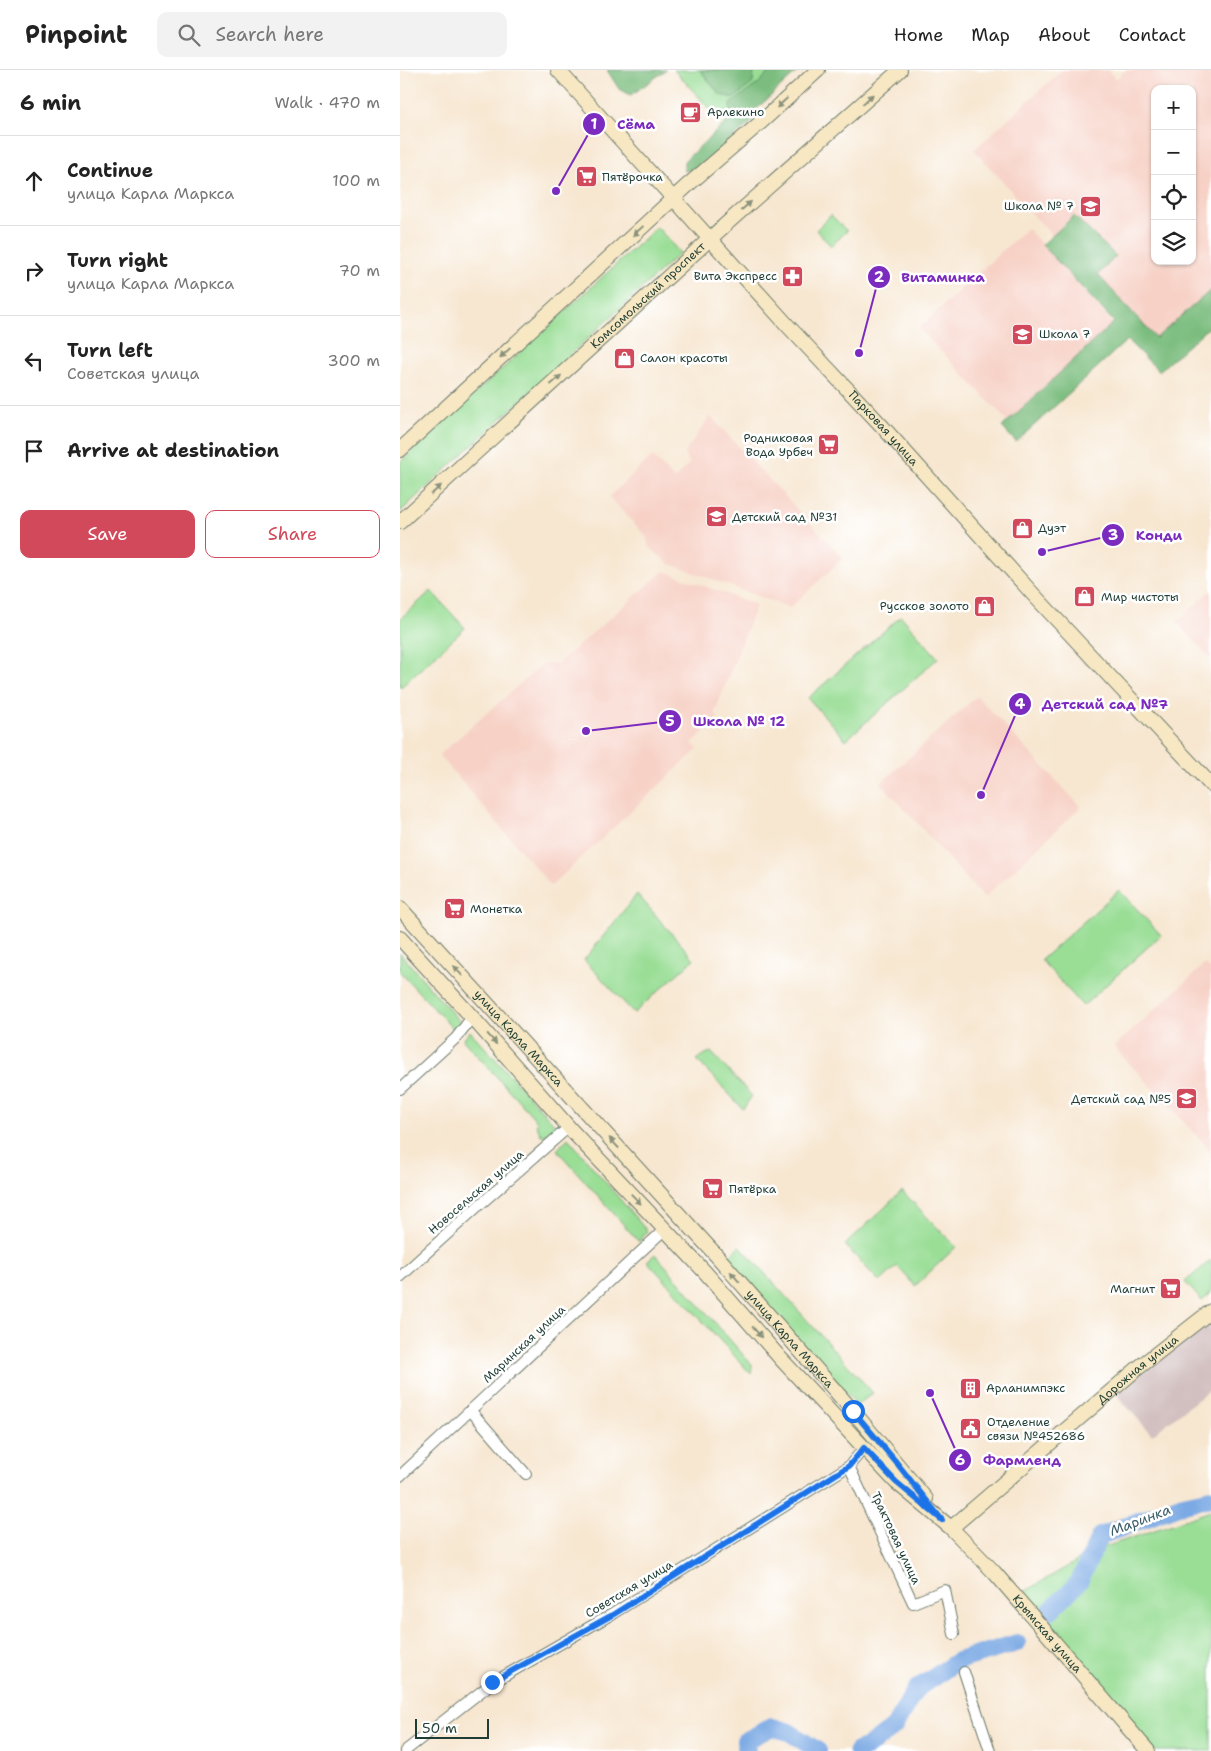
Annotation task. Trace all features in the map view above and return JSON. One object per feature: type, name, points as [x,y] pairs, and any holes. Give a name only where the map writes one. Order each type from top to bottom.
[{"type":"main road","name":"Парковая улица","points":[[558,70],[788,327],[881,425],[1057,620],[1211,785]]},
{"type":"main road","points":[[400,450],[674,198],[818,70]]},
{"type":"main road","name":"Комсомольский проспект","points":[[400,522],[710,239],[900,70]]},
{"type":"main road","name":"улица Карла Маркса","points":[[400,908],[716,1255],[853,1411],[947,1524]]},
{"type":"main road","name":"улица Карла Маркса","points":[[400,938],[569,1127],[864,1448],[896,1482],[947,1524]]},
{"type":"main road","points":[[621,1184],[638,1169]]},
{"type":"main road","name":"Дорожная улица","points":[[947,1524],[1211,1311]]},
{"type":"main road","name":"Крымская улица","points":[[947,1524],[1021,1602],[1148,1751]]},
{"type":"street","points":[[400,1089],[456,1038],[472,1017]]},
{"type":"street","name":"Новосельская улица","points":[[400,1277],[569,1127]]},
{"type":"street","name":"Маринская улица","points":[[400,1476],[664,1229]]},
{"type":"street","points":[[471,1411],[526,1474]]},
{"type":"street","name":"Советская улица","points":[[405,1751],[492,1682],[614,1614],[849,1466],[864,1448]]},
{"type":"street","name":"Трактовая улица","points":[[849,1466],[913,1604],[945,1590],[954,1634]]},
{"type":"street","points":[[964,1672],[990,1751]]},
{"type":"shaded area","name":"Школа № 7","points":[[1062,70],[1107,70],[1116,79],[1126,70],[1211,70],[1211,314],[1163,358],[974,150]]},
{"type":"shaded area","name":"Школа 7","points":[[1027,228],[1127,340],[1018,432],[919,328]]},
{"type":"shaded area","name":"Детский сад №31","points":[[710,416],[843,558],[790,608],[668,563],[649,547],[646,536],[609,497],[652,456],[674,479],[690,463],[684,454]]},
{"type":"shaded area","points":[[664,571],[756,605],[715,712],[718,718],[692,743],[698,749],[551,886],[439,755],[544,663],[557,664]]},
{"type":"shaded area","points":[[1211,590],[1211,659],[1177,622]]},
{"type":"shaded area","points":[[977,696],[1081,807],[984,898],[881,783]]},
{"type":"shaded area","name":"Детский сад №5","points":[[1205,964],[1211,970],[1211,1151],[1114,1047]]},
{"type":"shaded area","points":[[1211,1317],[1211,1389],[1152,1435],[1116,1394]]},
{"type":"green space","points":[[607,70],[666,70],[631,95],[619,89]]},
{"type":"green space","points":[[674,70],[778,70],[720,120]]},
{"type":"green space","points":[[700,70],[754,70],[753,83],[734,98],[720,95]]},
{"type":"green space","points":[[771,70],[799,70],[751,114],[753,121],[696,169],[684,171],[684,161],[731,118],[730,104],[759,83]]},
{"type":"green space","points":[[831,215],[847,231],[831,246],[816,230]]},
{"type":"green space","points":[[1074,216],[1116,256],[1098,275],[1156,338],[1211,290],[1211,325],[1159,371],[1127,340],[1016,442],[1002,427],[1114,322],[1042,245]]},
{"type":"green space","points":[[657,227],[680,253],[400,512],[400,462]]},
{"type":"green space","points":[[431,591],[465,628],[400,688],[400,619]]},
{"type":"green space","points":[[901,616],[938,658],[846,740],[808,698]]},
{"type":"green space","points":[[1119,890],[1161,935],[1083,1006],[1041,960]]},
{"type":"green space","points":[[637,894],[694,959],[634,1013],[584,960]]},
{"type":"green space","points":[[400,953],[461,1023],[454,1030],[400,972]]},
{"type":"green space","points":[[470,1031],[557,1127],[552,1132],[541,1135],[536,1125],[538,1122],[463,1040]]},
{"type":"green space","points":[[711,1052],[752,1096],[743,1109],[697,1060]]},
{"type":"green space","points":[[568,1138],[647,1231],[639,1242],[557,1150]]},
{"type":"green space","points":[[902,1191],[956,1247],[915,1286],[897,1266],[880,1282],[845,1245]]},
{"type":"green space","points":[[740,1246],[873,1393],[857,1405],[725,1260]]},
{"type":"green space","points":[[655,1254],[752,1365],[751,1374],[647,1261]]},
{"type":"green space","points":[[1211,1260],[1211,1293],[1202,1301],[1185,1282]]},
{"type":"green space","points":[[1211,1511],[1211,1751],[1148,1751],[1015,1597],[1096,1550]]},
{"type":"waterway","name":"Маринка","points":[[1050,1611],[1079,1582],[1100,1536],[1183,1504],[1211,1498]]},
{"type":"waterway","name":"Маринка","points":[[857,1751],[866,1748],[894,1727],[916,1689],[958,1661],[1017,1643]]},
{"type":"waterway","name":"Маринка","points":[[747,1751],[745,1741],[772,1727],[789,1732],[818,1751]]},
{"type":"place","name":"Арлекино","points":[[691,112]]},
{"type":"place","name":"Пятёрочка","points":[[586,177]]},
{"type":"place","name":"Сёма","points":[[556,191]]},
{"type":"place","name":"Школа № 7","points":[[1090,206]]},
{"type":"place","name":"Вита Экспресс","points":[[793,276]]},
{"type":"place","name":"Школа 7","points":[[1023,334]]},
{"type":"place","name":"Витаминка","points":[[859,353]]},
{"type":"place","name":"Салон красоты","points":[[624,358]]},
{"type":"place","name":"Родниковая Вода Урбеч","points":[[829,445]]},
{"type":"place","name":"Детский сад №31","points":[[716,517]]},
{"type":"place","name":"Дуэт","points":[[1022,528]]},
{"type":"place","name":"Конди","points":[[1042,552]]},
{"type":"place","name":"Мир чистоты","points":[[1085,597]]},
{"type":"place","name":"Русское золото","points":[[985,606]]},
{"type":"place","name":"Школа № 12","points":[[586,731]]},
{"type":"place","name":"Детский сад №7","points":[[981,795]]},
{"type":"place","name":"Монетка","points":[[454,909]]},
{"type":"place","name":"Детский сад №5","points":[[1187,1099]]},
{"type":"place","name":"Пятёрка","points":[[713,1189]]},
{"type":"place","name":"Магнит","points":[[1171,1289]]},
{"type":"place","name":"Арланимпэкс","points":[[970,1388]]},
{"type":"place","name":"Фармленд","points":[[930,1393]]},
{"type":"place","name":"Отделение связи №452686","points":[[971,1429]]},
{"type":"route","points":[[492,1682],[614,1614],[849,1466],[864,1448],[896,1482],[942,1520],[853,1411]]}]
